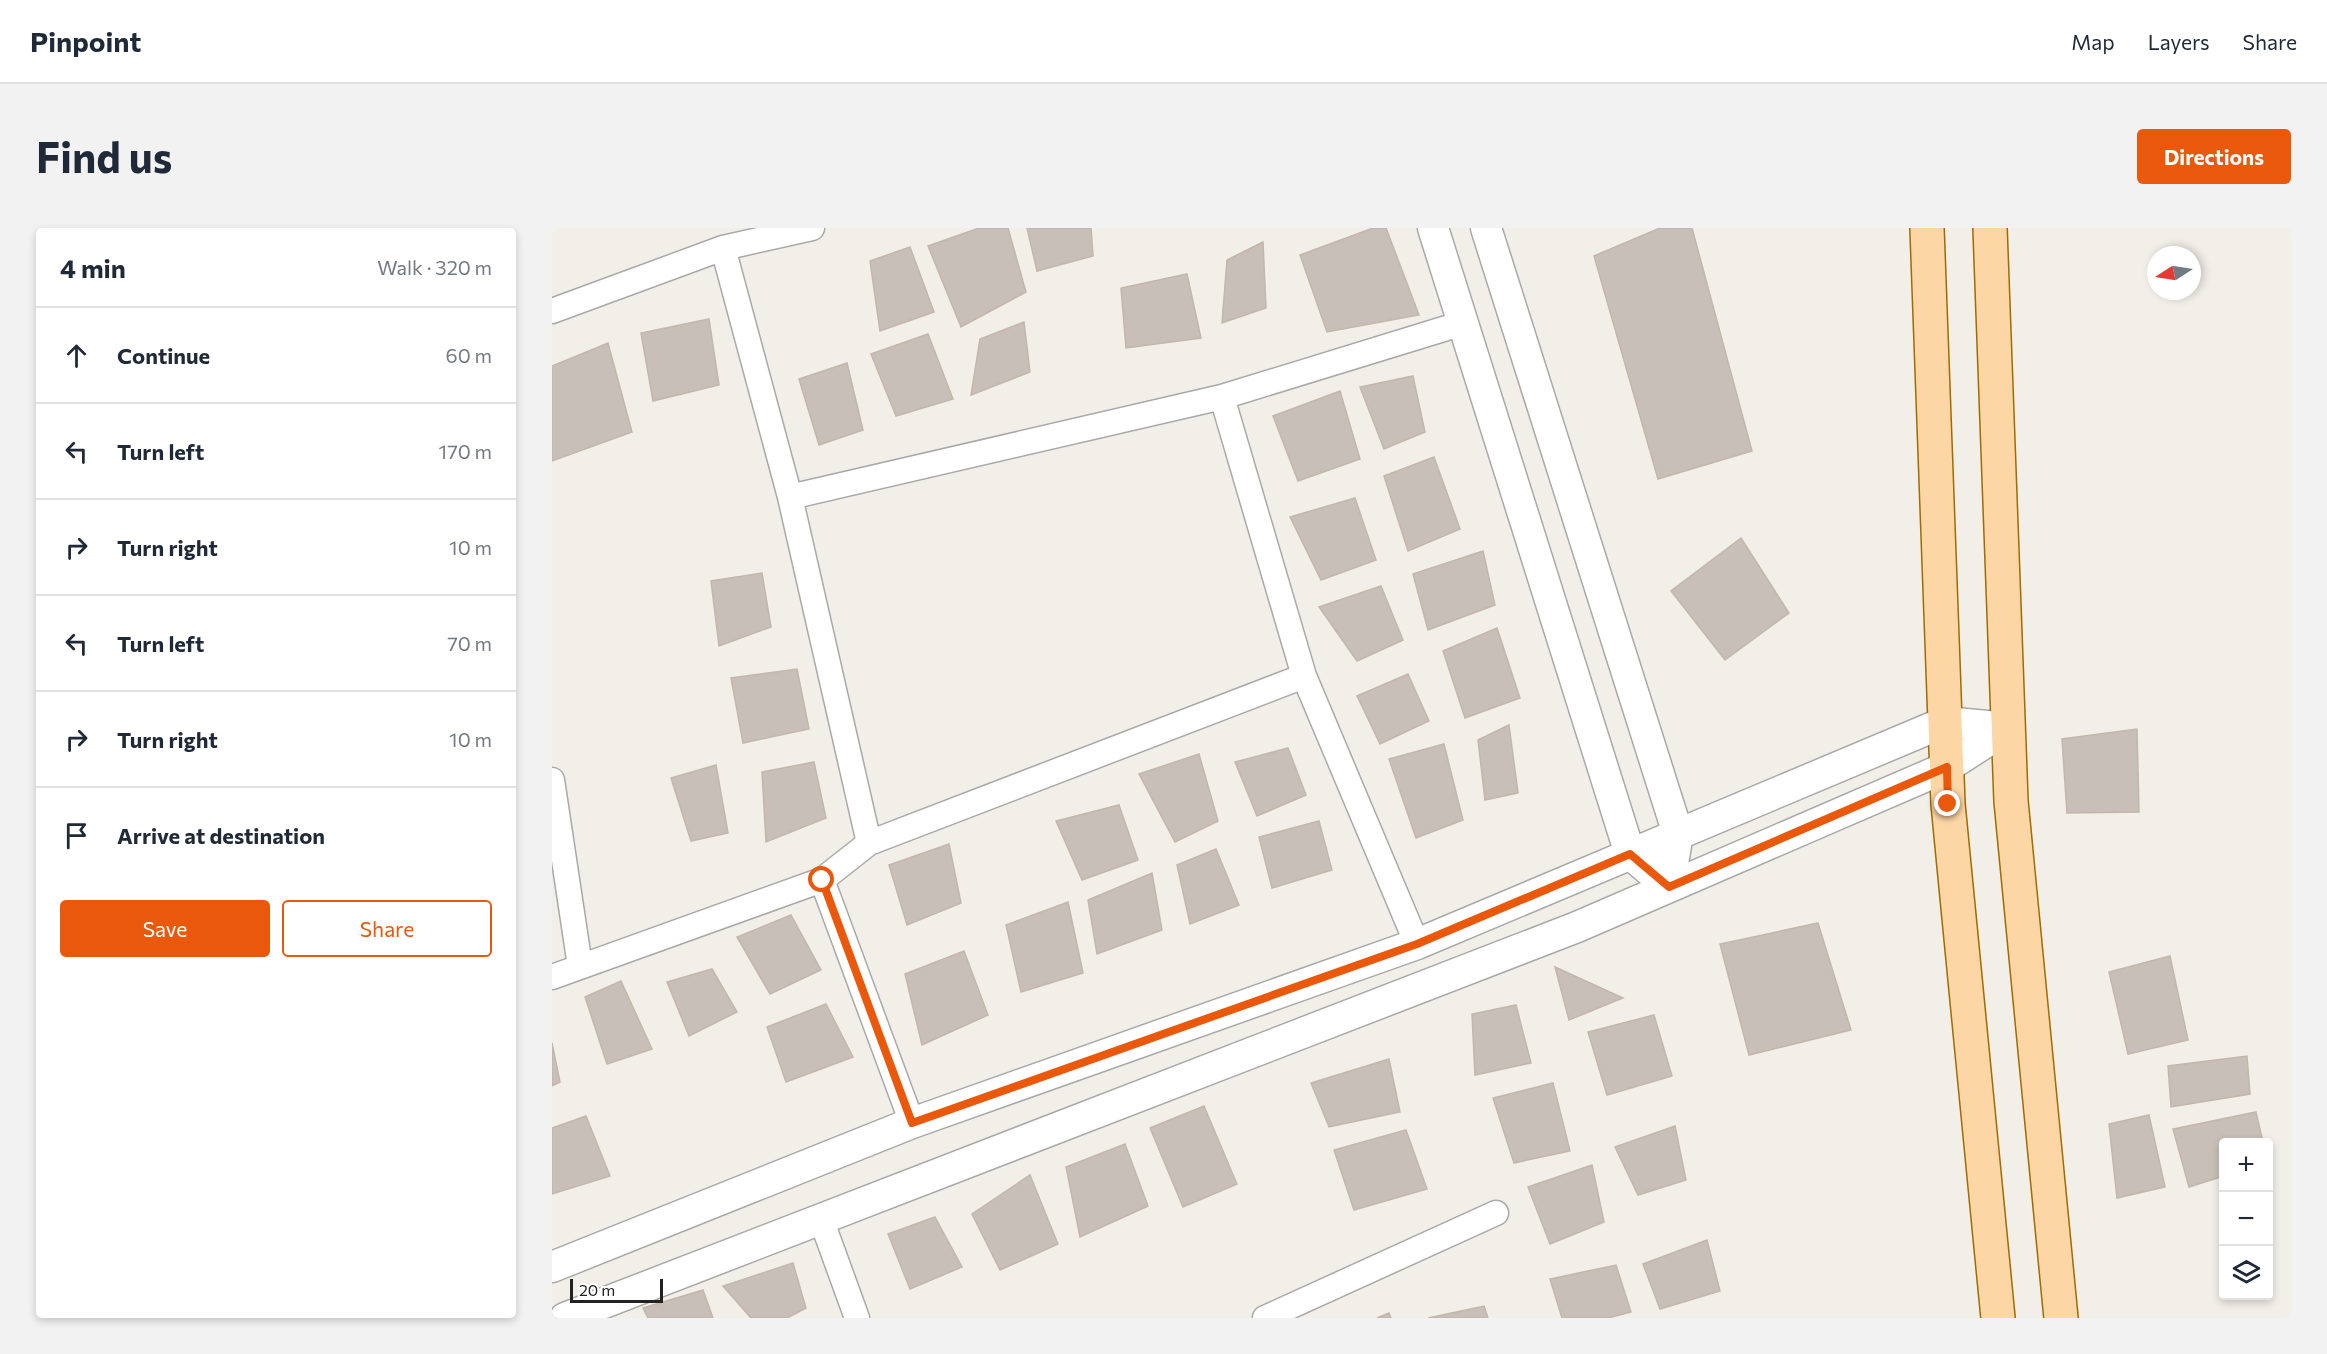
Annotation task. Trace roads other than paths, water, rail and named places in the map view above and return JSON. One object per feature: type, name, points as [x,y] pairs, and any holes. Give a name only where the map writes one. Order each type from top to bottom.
[{"type":"main road","points":[[1926,228],[1948,804],[1998,1318]]},
{"type":"main road","points":[[1990,228],[2012,801],[2061,1318]]},
{"type":"street","points":[[552,311],[723,248],[812,228]]},
{"type":"street","points":[[1432,228],[1630,854],[1669,887]]},
{"type":"street","points":[[1486,228],[1678,834],[1669,887]]},
{"type":"street","points":[[723,248],[790,496],[869,843]]},
{"type":"street","points":[[790,496],[1222,397],[1462,323]]},
{"type":"street","points":[[1222,397],[1304,676],[1417,944]]},
{"type":"street","points":[[552,977],[822,880],[869,843],[1304,676]]},
{"type":"street","points":[[552,1267],[912,1123],[1417,944],[1945,722],[2008,728]]},
{"type":"street","points":[[565,1318],[1577,927],[1947,767],[2008,728]]},
{"type":"street","points":[[552,780],[580,966]]},
{"type":"street","points":[[822,880],[912,1123]]},
{"type":"street","points":[[1266,1318],[1496,1213]]},
{"type":"street","points":[[821,1219],[856,1318]]}]
